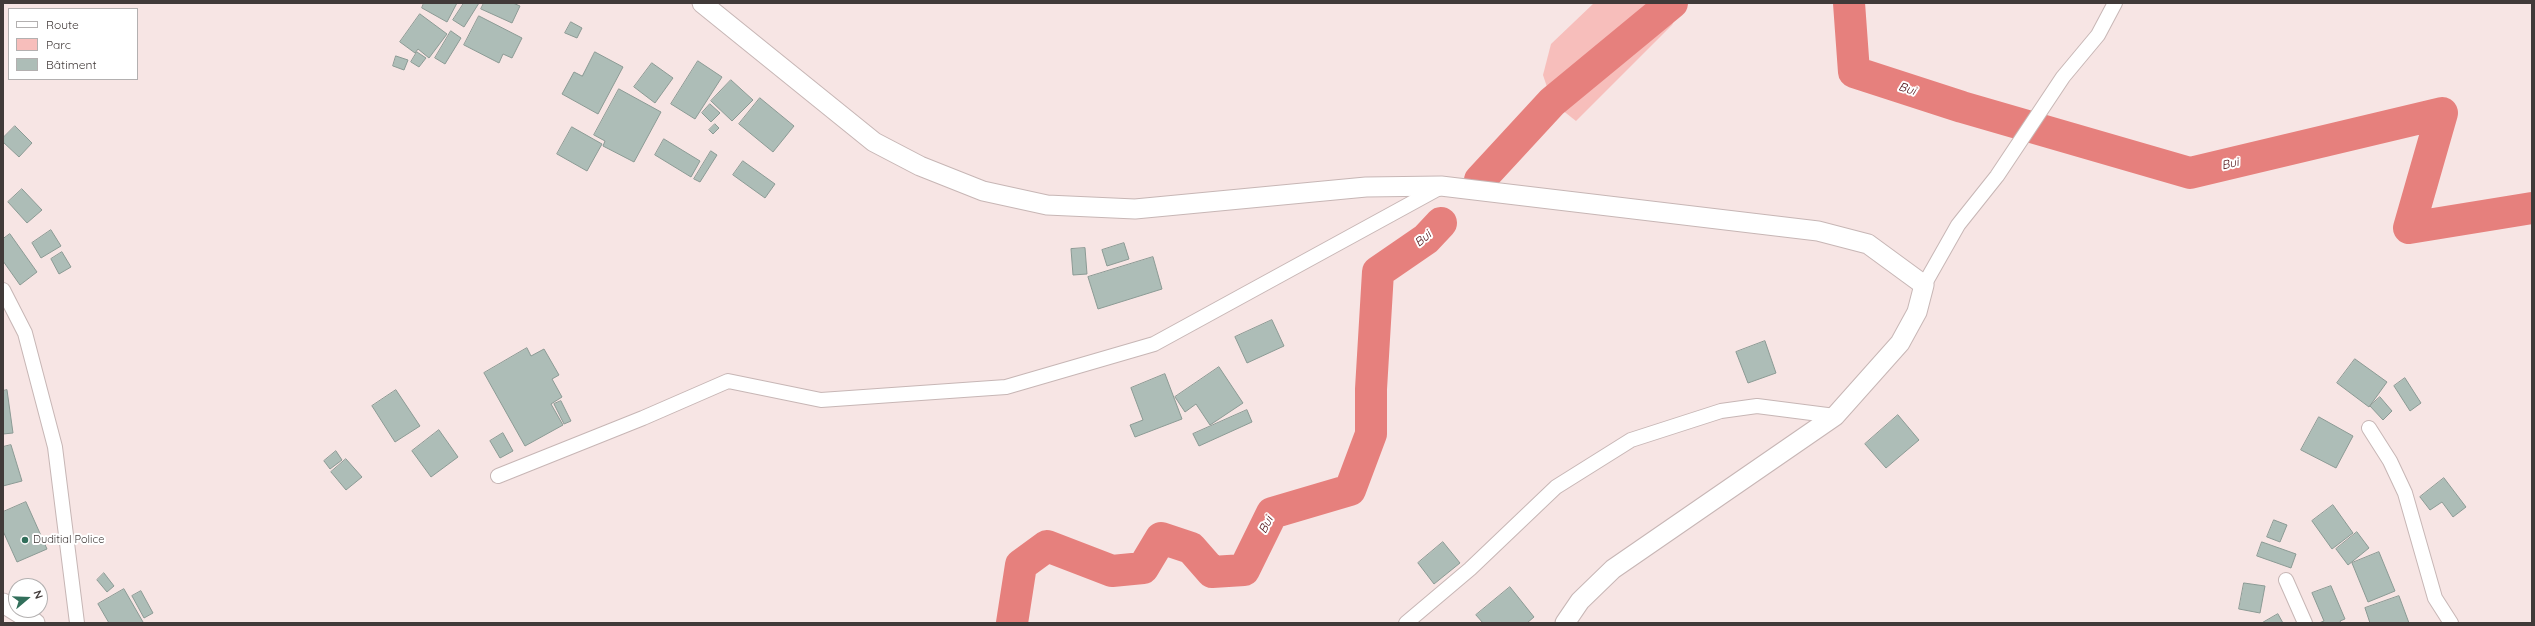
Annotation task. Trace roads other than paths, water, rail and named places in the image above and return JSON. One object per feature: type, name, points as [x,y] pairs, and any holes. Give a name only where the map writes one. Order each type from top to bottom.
[{"type":"main road","points":[[702,3],[874,142],[920,166],[983,191],[1046,205],[1135,209],[1366,187],[1441,186],[1818,231],[1868,244],[1924,285],[1917,312],[1900,344],[1835,416],[1811,435],[1613,569],[1580,601],[1565,623]]},
{"type":"main road","points":[[3,603],[36,623]]},
{"type":"street","points":[[1924,285],[1958,225],[1997,176],[2063,77],[2098,35],[2115,3]]},
{"type":"street","points":[[498,476],[643,418],[728,381],[821,400],[1006,387],[1154,344],[1441,186]]},
{"type":"street","points":[[3,290],[25,333],[55,447],[77,623]]},
{"type":"street","points":[[1406,623],[1470,569],[1556,487],[1631,440],[1721,411],[1757,406],[1835,416]]},
{"type":"street","points":[[2369,428],[2381,444],[2405,493],[2435,598],[2451,623]]},
{"type":"street","points":[[2286,580],[2305,623]]},
{"type":"waterway","name":"Bui","points":[[1480,180],[1552,102],[1672,3]]},
{"type":"waterway","name":"Bui","points":[[1849,3],[1854,72],[1962,107],[2190,173],[2442,113],[2409,228],[2532,208]]},
{"type":"waterway","name":"Bui","points":[[1012,623],[1021,565],[1047,546],[1112,571],[1143,568],[1161,538],[1191,548],[1212,572],[1244,570],[1272,513],[1350,490],[1371,434],[1371,389],[1378,272],[1426,239],[1441,223]]},
{"type":"place","name":"Duditial Police","points":[[25,540]]}]
